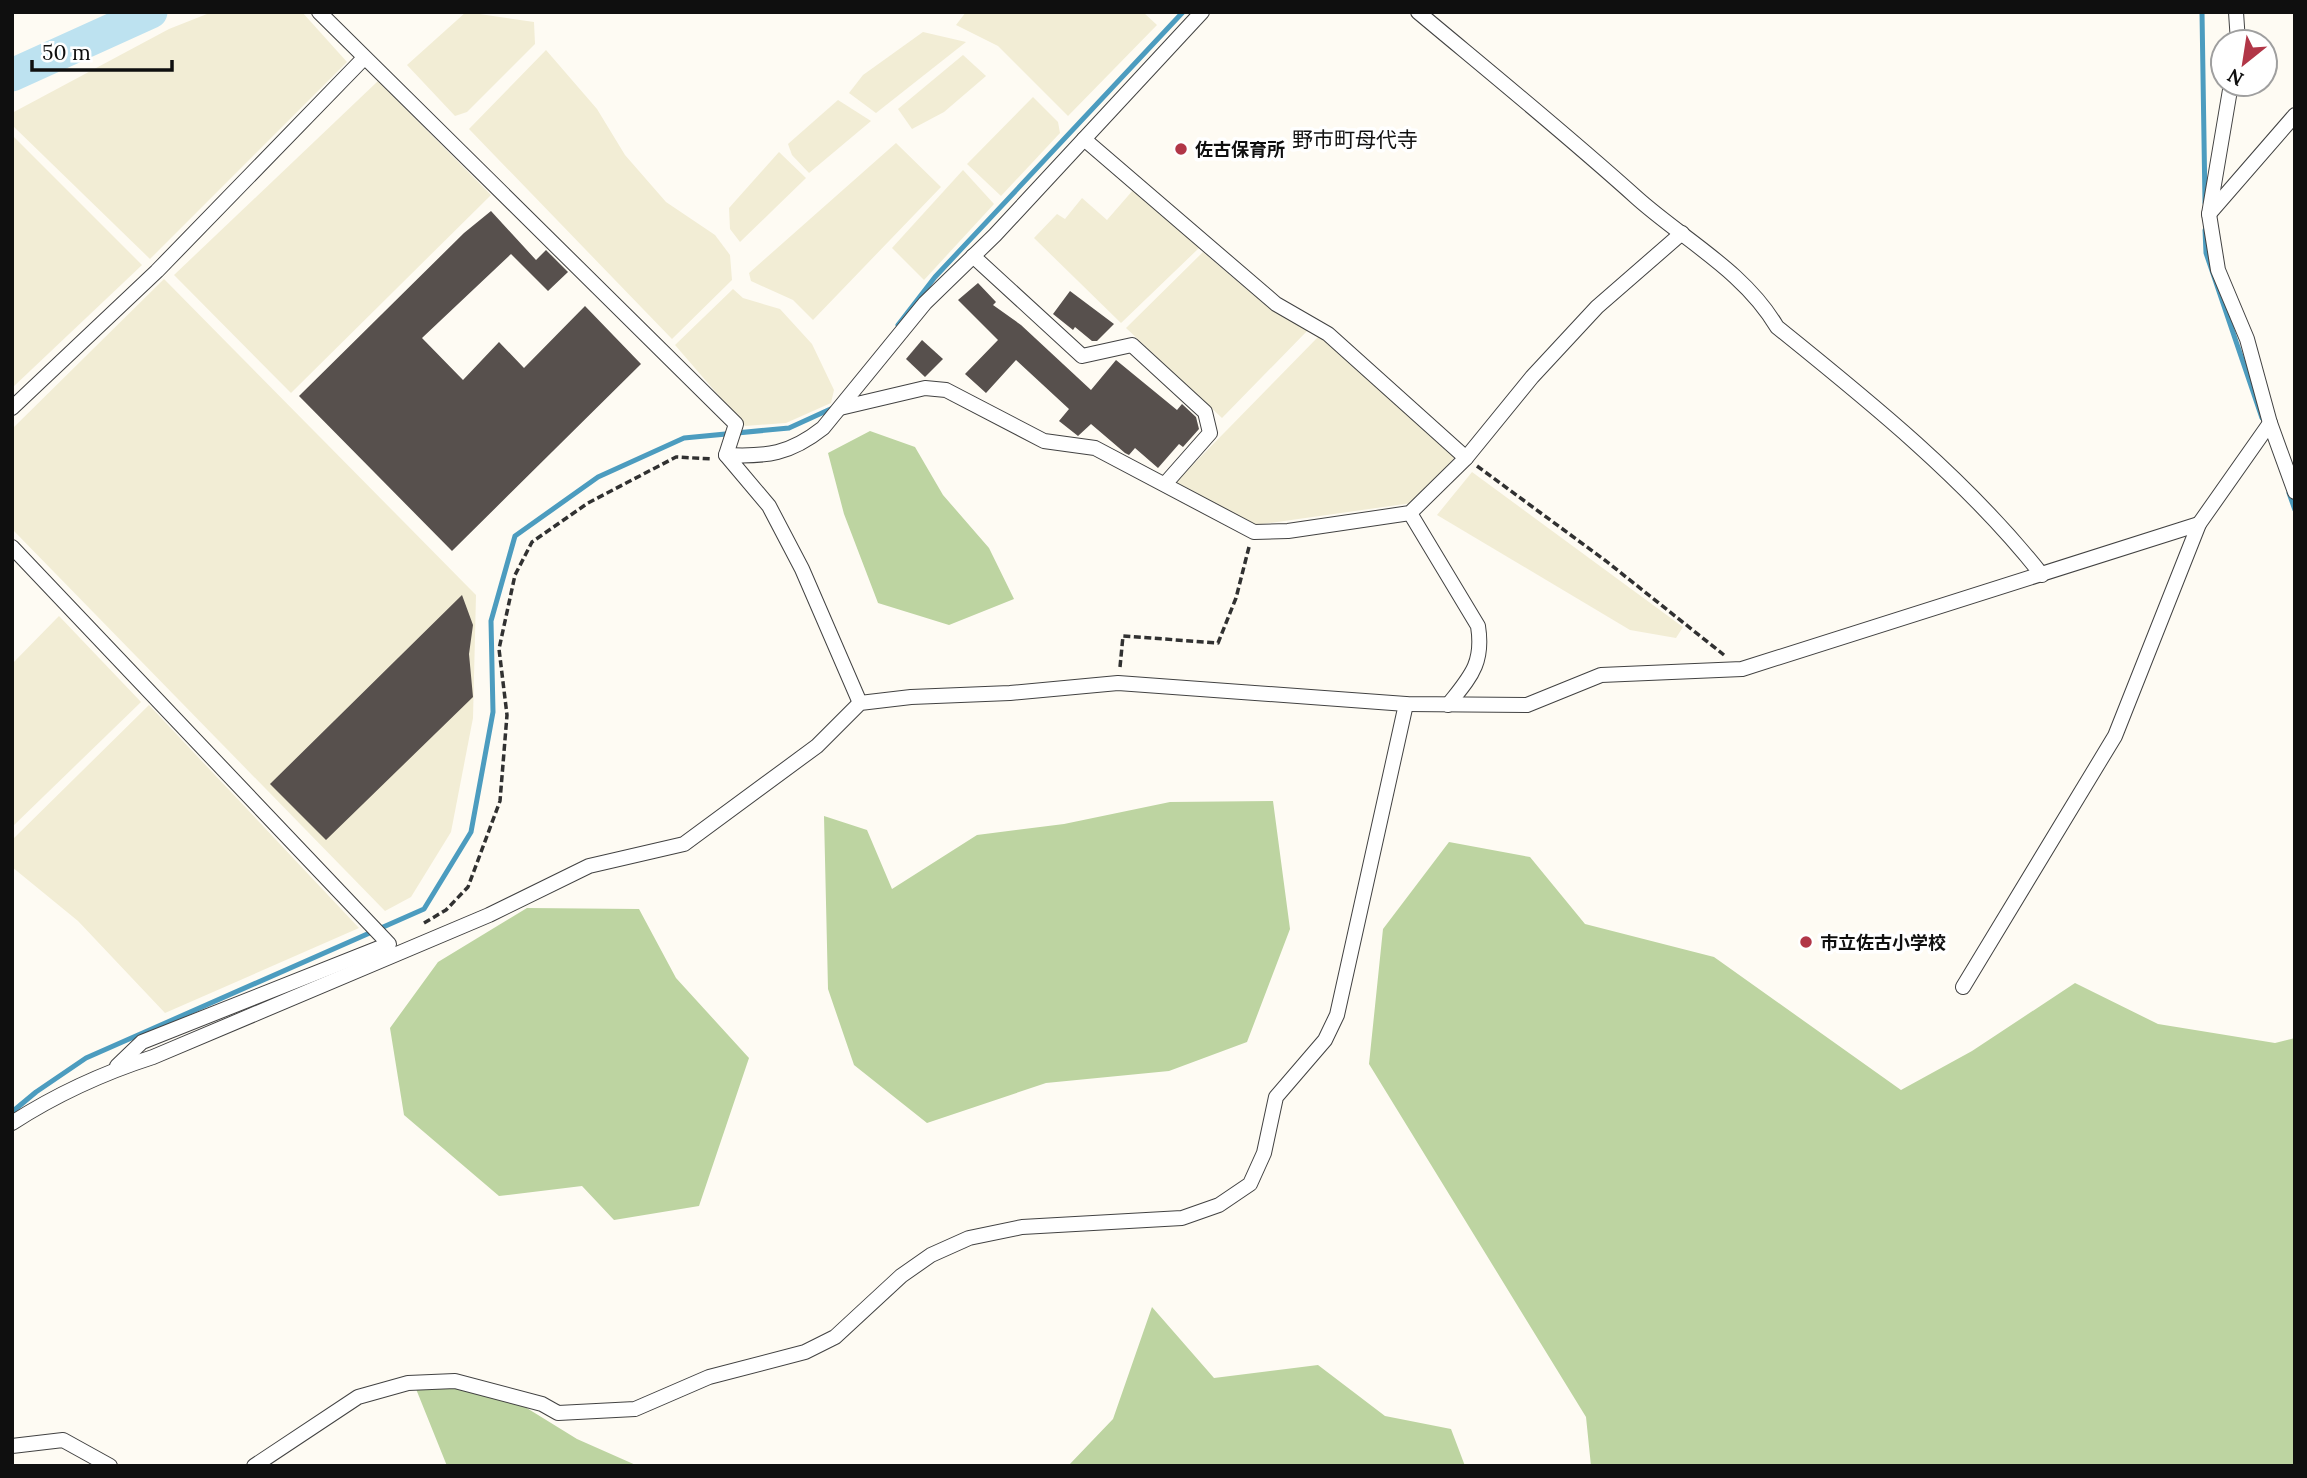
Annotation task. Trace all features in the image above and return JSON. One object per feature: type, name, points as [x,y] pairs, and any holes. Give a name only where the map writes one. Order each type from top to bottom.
[{"type":"street","points":[[319,12],[736,424],[727,457]]},
{"type":"street","points":[[727,457],[764,457],[803,444],[823,428],[925,303],[974,256],[1202,12]]},
{"type":"street","points":[[1418,12],[1587,157],[1720,262],[1777,327],[1864,397],[2004,528],[2042,575]]},
{"type":"street","points":[[12,408],[157,271],[363,58]]},
{"type":"street","points":[[2229,98],[2209,214],[2218,270],[2247,339],[2270,424],[2295,492]]},
{"type":"street","points":[[2209,214],[2295,115]]},
{"type":"street","points":[[1084,139],[1276,304],[1328,334],[1466,458]]},
{"type":"street","points":[[840,408],[926,388],[946,390],[1044,441],[1095,447],[1254,532],[1288,531],[1410,513],[1466,458],[1532,377],[1597,307],[1682,233]]},
{"type":"street","points":[[974,256],[1082,356],[1132,345],[1205,412],[1210,433],[1165,484]]},
{"type":"street","points":[[1963,987],[2115,736],[2199,524],[2270,424]]},
{"type":"street","points":[[727,457],[774,517],[838,646],[860,703]]},
{"type":"street","points":[[1410,513],[1478,626],[1481,646],[1475,671],[1448,705]]},
{"type":"street","points":[[12,1123],[47,1101],[114,1069],[153,1057],[489,915],[589,866],[684,844],[817,746],[860,703],[911,696],[1010,693],[1118,683],[1406,704],[1527,705],[1601,675],[1742,669],[2199,524]]},
{"type":"street","points":[[12,547],[389,944],[142,1042],[114,1069]]},
{"type":"street","points":[[254,1466],[358,1397],[408,1383],[455,1381],[542,1404],[558,1413],[635,1409],[709,1377],[805,1352],[835,1337],[901,1276],[931,1255],[969,1238],[1022,1227],[1182,1218],[1219,1205],[1250,1184],[1264,1153],[1276,1097],[1325,1040],[1337,1015],[1406,704]]},
{"type":"street","points":[[12,1446],[64,1440],[110,1466]]},
{"type":"path","points":[[423,923],[446,910],[468,887],[500,801],[508,715],[499,649],[515,575],[532,542],[588,503],[676,457],[727,457]]},
{"type":"path","points":[[1466,458],[1606,561],[1742,669]]},
{"type":"path","points":[[1118,683],[1123,636],[1218,643],[1236,598],[1254,532]]},
{"type":"shaded area","points":[[212,12],[302,12],[347,62],[150,259],[12,125],[12,113],[169,29]]},
{"type":"shaded area","points":[[466,12],[534,22],[535,44],[467,112],[455,116],[407,65]]},
{"type":"shaded area","points":[[966,12],[1143,12],[1157,25],[1068,116],[998,46],[956,25]]},
{"type":"shaded area","points":[[923,32],[966,42],[876,113],[849,93],[863,75]]},
{"type":"shaded area","points":[[546,50],[597,109],[625,155],[666,202],[715,235],[730,255],[732,280],[672,339],[469,129]]},
{"type":"shaded area","points":[[963,55],[986,76],[944,112],[912,129],[898,109]]},
{"type":"shaded area","points":[[378,81],[491,195],[291,393],[174,275]]},
{"type":"shaded area","points":[[1033,97],[1058,122],[1060,133],[1001,196],[967,164]]},
{"type":"shaded area","points":[[838,100],[871,121],[809,173],[792,155],[788,144]]},
{"type":"shaded area","points":[[12,135],[142,265],[12,388]]},
{"type":"shaded area","points":[[896,143],[941,187],[813,320],[793,300],[751,281],[749,273]]},
{"type":"shaded area","points":[[779,152],[806,178],[740,242],[730,229],[729,208]]},
{"type":"shaded area","points":[[963,170],[994,204],[924,280],[892,248]]},
{"type":"shaded area","points":[[1134,189],[1199,248],[1121,323],[1034,238],[1057,214],[1065,219],[1082,198],[1107,220]]},
{"type":"shaded area","points":[[1203,252],[1270,309],[1308,330],[1222,418],[1126,328]]},
{"type":"shaded area","points":[[164,279],[476,595],[473,718],[451,832],[411,897],[385,911],[12,529],[12,429]]},
{"type":"shaded area","points":[[733,289],[743,298],[780,309],[812,344],[834,390],[831,403],[786,423],[745,426],[675,345]]},
{"type":"shaded area","points":[[1319,336],[1455,457],[1412,503],[1255,525],[1176,482]]},
{"type":"shaded area","points":[[1472,472],[1683,627],[1676,638],[1630,630],[1437,515]]},
{"type":"shaded area","points":[[59,616],[141,702],[12,827],[12,664]]},
{"type":"shaded area","points":[[149,705],[359,928],[165,1013],[78,921],[12,867],[12,840]]},
{"type":"green space","points":[[870,431],[915,447],[943,495],[989,548],[1014,599],[949,625],[878,603],[844,514],[828,453]]},
{"type":"green space","points":[[1273,801],[1290,929],[1247,1042],[1169,1071],[1046,1083],[927,1123],[854,1065],[828,989],[824,816],[867,830],[892,889],[977,835],[1064,824],[1170,802]]},
{"type":"green space","points":[[1449,842],[1530,857],[1585,924],[1714,957],[1901,1090],[1972,1051],[2075,983],[2158,1024],[2275,1043],[2295,1038],[2295,1466],[1591,1466],[1586,1417],[1369,1064],[1383,929]]},
{"type":"green space","points":[[527,908],[639,909],[676,978],[749,1058],[699,1206],[614,1220],[582,1186],[499,1196],[404,1115],[390,1028],[438,962]]},
{"type":"green space","points":[[1152,1307],[1214,1378],[1318,1365],[1385,1416],[1451,1429],[1465,1466],[1068,1466],[1113,1419]]},
{"type":"green space","points":[[412,1379],[499,1391],[577,1439],[638,1466],[447,1466]]},
{"type":"building","points":[[491,211],[536,260],[546,250],[568,272],[548,291],[511,254],[422,338],[463,380],[499,342],[524,368],[585,306],[641,364],[452,551],[299,396],[464,233]]},
{"type":"building","points":[[978,283],[996,302],[993,305],[1021,325],[1091,390],[1116,360],[1177,410],[1182,404],[1196,417],[1199,429],[1183,447],[1179,444],[1158,468],[1135,448],[1129,455],[1125,453],[1091,424],[1078,436],[1059,421],[1069,409],[1016,360],[986,393],[965,374],[998,340],[958,300]]},
{"type":"building","points":[[1070,291],[1114,324],[1097,341],[1092,341],[1075,327],[1073,330],[1053,314]]},
{"type":"building","points":[[922,340],[943,359],[925,377],[906,359]]},
{"type":"building","points":[[462,595],[473,625],[469,654],[473,697],[326,840],[270,784]]},
{"type":"waterway","points":[[12,75],[151,12]]},
{"type":"waterway","points":[[898,325],[935,277],[1183,12]]},
{"type":"waterway","points":[[2202,12],[2205,203]]},
{"type":"waterway","points":[[2205,230],[2206,253],[2262,418]]},
{"type":"waterway","points":[[12,1112],[86,1058],[424,909],[471,832],[493,712],[491,621],[515,536],[598,477],[684,438],[789,428],[835,407]]},
{"type":"waterway","points":[[2289,493],[2295,510]]},
{"type":"place","name":"佐古保育所","points":[[1181,149]]},
{"type":"place","name":"市立佐古小学校","points":[[1806,942]]},
{"type":"district","name":"野市町母代寺","points":[[1355,139]]}]
